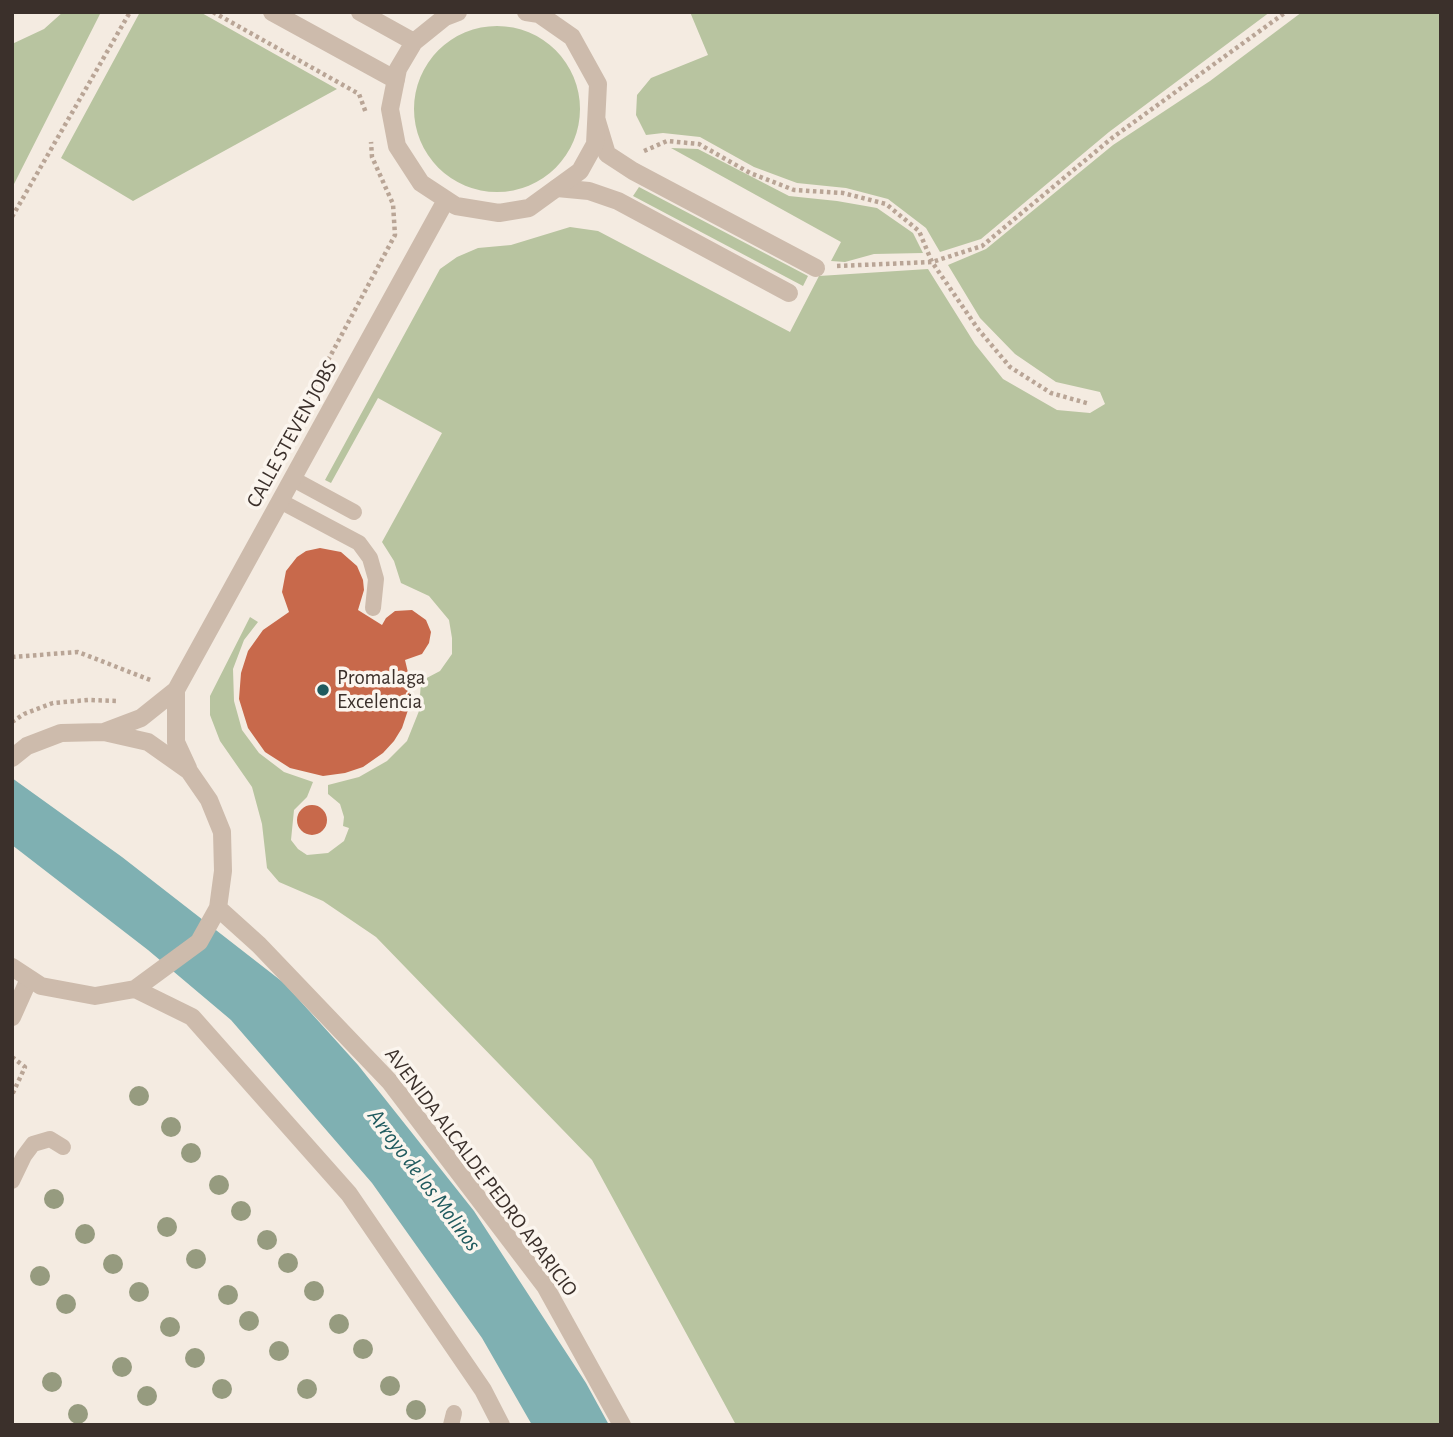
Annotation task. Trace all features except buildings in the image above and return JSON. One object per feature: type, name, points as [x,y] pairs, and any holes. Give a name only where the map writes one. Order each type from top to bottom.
[{"type":"street","points":[[272,12],[396,80]]},
{"type":"street","points":[[360,12],[414,42]]},
{"type":"street","points":[[458,12],[445,17],[414,42],[398,69],[390,109],[397,146],[421,183],[446,200],[456,206],[499,214],[529,208],[557,188],[580,171],[595,144],[598,84],[572,37],[540,13],[526,12]]},
{"type":"street","points":[[596,118],[607,154],[633,171],[816,268]]},
{"type":"street","points":[[557,188],[589,191],[618,201],[789,293]]},
{"type":"street","name":"CALLE STEVEN JOBS","points":[[104,732],[141,718],[176,690],[446,200]]},
{"type":"street","name":"CALLE STEVEN JOBS","points":[[176,690],[176,743],[189,771]]},
{"type":"street","points":[[12,758],[20,743],[61,733],[104,732],[148,742],[189,771],[209,800],[222,832],[223,871],[218,908],[199,942],[135,989],[96,996],[41,986],[12,967]]},
{"type":"street","name":"AVENIDA ALCALDE PEDRO APARICIO","points":[[218,908],[259,945],[390,1082],[545,1286],[622,1425]]},
{"type":"street","points":[[12,1017],[29,979]]},
{"type":"street","points":[[135,989],[192,1017],[349,1194],[483,1390],[501,1425]]},
{"type":"lane","points":[[293,479],[354,512]]},
{"type":"lane","points":[[280,501],[359,542],[370,558],[376,579],[373,608]]},
{"type":"lane","points":[[12,1181],[33,1144],[50,1139],[64,1147]]},
{"type":"path","points":[[12,217],[130,12]]},
{"type":"path","points":[[213,12],[359,94],[370,124]]},
{"type":"path","points":[[816,268],[932,262],[982,246],[1112,138],[1286,12]]},
{"type":"path","points":[[291,428],[395,235],[393,204],[372,157],[371,135]]},
{"type":"path","points":[[643,151],[667,141],[699,144],[750,173],[794,190],[843,193],[886,204],[919,231],[932,262],[978,329],[1010,367],[1051,393],[1090,404]]},
{"type":"path","points":[[12,657],[78,652],[156,682],[152,690]]},
{"type":"path","points":[[12,722],[24,714],[53,703],[121,701]]},
{"type":"path","points":[[12,1057],[25,1067],[12,1095]]},
{"type":"green space","points":[[63,12],[101,12],[12,188],[12,44],[44,29]]},
{"type":"green space","points":[[140,12],[200,12],[337,89],[133,201],[61,158]]},
{"type":"green space","points":[[690,12],[1270,12],[1109,132],[981,239],[940,252],[926,228],[888,199],[846,188],[797,183],[754,167],[700,137],[663,133],[646,135],[636,115],[637,95],[651,78],[708,55]]},
{"type":"green space","points":[[1302,12],[1441,12],[1441,1425],[736,1425],[592,1160],[376,937],[323,901],[279,882],[267,868],[262,824],[252,787],[220,741],[210,715],[210,696],[250,617],[258,622],[244,640],[233,669],[234,701],[242,730],[259,753],[284,772],[313,782],[307,797],[294,810],[291,840],[298,849],[307,855],[328,853],[344,841],[349,828],[343,826],[344,817],[340,804],[328,794],[328,785],[359,777],[387,761],[407,741],[419,711],[421,681],[440,671],[452,654],[449,620],[429,596],[401,583],[394,561],[382,542],[442,433],[378,398],[331,483],[325,480],[440,269],[457,257],[478,248],[511,245],[570,227],[598,231],[790,332],[819,276],[928,269],[975,344],[1003,379],[1057,410],[1090,413],[1105,404],[1100,392],[1056,382],[1015,354],[980,318],[948,265],[986,249],[1113,145],[1210,81]]},
{"type":"green space","points":[[497,26],[529,32],[556,50],[574,77],[580,109],[574,141],[556,168],[529,186],[497,192],[465,186],[438,168],[420,141],[414,109],[420,77],[438,50],[465,32]]},
{"type":"green space","points":[[671,148],[698,149],[789,196],[877,208],[913,233],[923,253],[874,254],[845,262],[831,261],[841,242]]},
{"type":"green space","points":[[639,187],[808,276],[803,286],[633,196]]},
{"type":"water","name":"Arroyo de los Molinos","points":[[12,778],[122,857],[284,983],[358,1065],[474,1211],[586,1383],[609,1425],[532,1425],[482,1338],[372,1183],[231,1020],[148,950],[12,845]]},
{"type":"place","name":"Promalaga Excelencia","points":[[323,690]]}]
